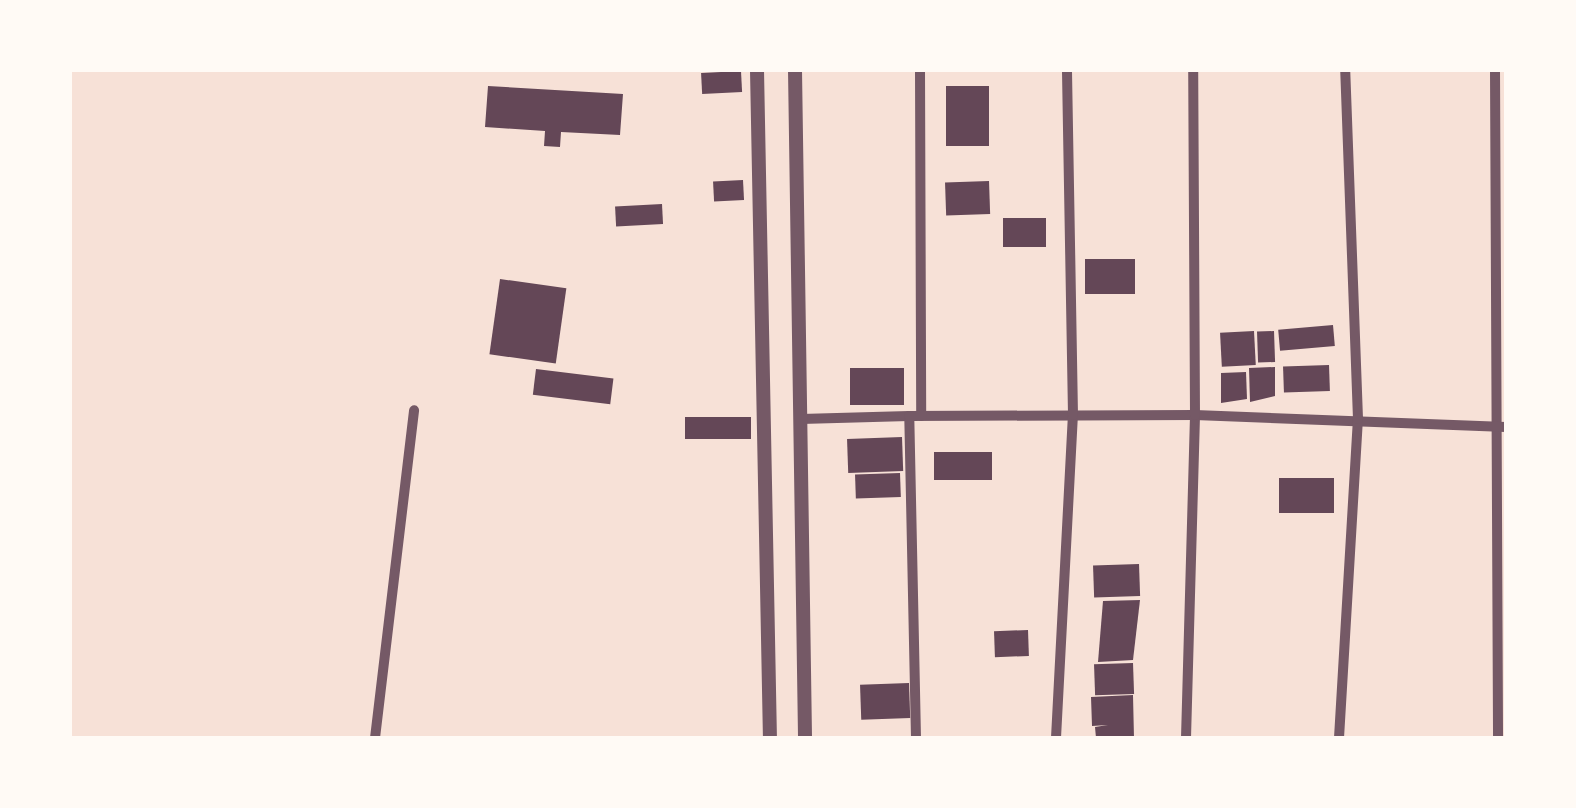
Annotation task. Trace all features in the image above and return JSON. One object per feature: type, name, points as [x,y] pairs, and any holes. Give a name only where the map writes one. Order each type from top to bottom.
[{"type":"street","points":[[757,70],[770,738]]},
{"type":"street","points":[[794,70],[805,738]]},
{"type":"street","points":[[916,738],[920,70]]},
{"type":"street","points":[[1056,738],[1073,415],[1067,70]]},
{"type":"street","points":[[1186,738],[1195,415],[1193,70]]},
{"type":"street","points":[[1339,738],[1358,419],[1345,70]]},
{"type":"street","points":[[1495,70],[1502,427],[1498,738]]},
{"type":"street","points":[[375,738],[414,410]]},
{"type":"street","points":[[801,419],[1195,415],[1502,427]]},
{"type":"building","points":[[741,71],[742,92],[702,94],[701,73]]},
{"type":"building","points":[[488,86],[623,94],[620,135],[561,132],[560,147],[544,146],[545,131],[485,127]]},
{"type":"building","points":[[946,86],[989,86],[989,146],[946,146]]},
{"type":"building","points":[[743,180],[744,200],[714,202],[713,182]]},
{"type":"building","points":[[989,181],[990,214],[946,216],[945,183]]},
{"type":"building","points":[[662,204],[663,224],[616,226],[615,206]]},
{"type":"building","points":[[1003,218],[1046,218],[1046,247],[1003,247]]},
{"type":"building","points":[[1085,259],[1135,259],[1135,294],[1085,294]]},
{"type":"building","points":[[500,279],[566,288],[556,364],[489,354]]},
{"type":"building","points":[[1333,325],[1335,346],[1280,351],[1278,330]]},
{"type":"building","points":[[1254,331],[1256,365],[1222,367],[1220,333]]},
{"type":"building","points":[[1274,331],[1275,362],[1258,363],[1257,332]]},
{"type":"building","points":[[1329,365],[1330,391],[1284,393],[1283,367]]},
{"type":"building","points":[[1275,367],[1275,396],[1250,402],[1249,368]]},
{"type":"building","points":[[850,368],[904,368],[904,405],[850,405]]},
{"type":"building","points":[[536,369],[613,379],[610,404],[533,395]]},
{"type":"building","points":[[1246,372],[1247,399],[1221,403],[1221,373]]},
{"type":"building","points":[[685,417],[751,417],[751,439],[685,439]]},
{"type":"building","points":[[902,437],[903,471],[848,473],[847,439]]},
{"type":"building","points":[[934,452],[992,452],[992,480],[934,480]]},
{"type":"building","points":[[900,473],[901,497],[856,499],[855,475]]},
{"type":"building","points":[[1279,478],[1334,478],[1334,513],[1279,513]]},
{"type":"building","points":[[1139,564],[1140,596],[1094,598],[1093,566]]},
{"type":"building","points":[[1140,600],[1133,660],[1098,662],[1103,601]]},
{"type":"building","points":[[1028,630],[1029,656],[995,657],[994,631]]},
{"type":"building","points":[[1133,663],[1134,694],[1095,695],[1094,664]]},
{"type":"building","points":[[909,683],[910,718],[861,720],[860,685]]},
{"type":"building","points":[[1133,695],[1134,738],[1096,738],[1095,727],[1108,725],[1092,726],[1091,697]]}]
